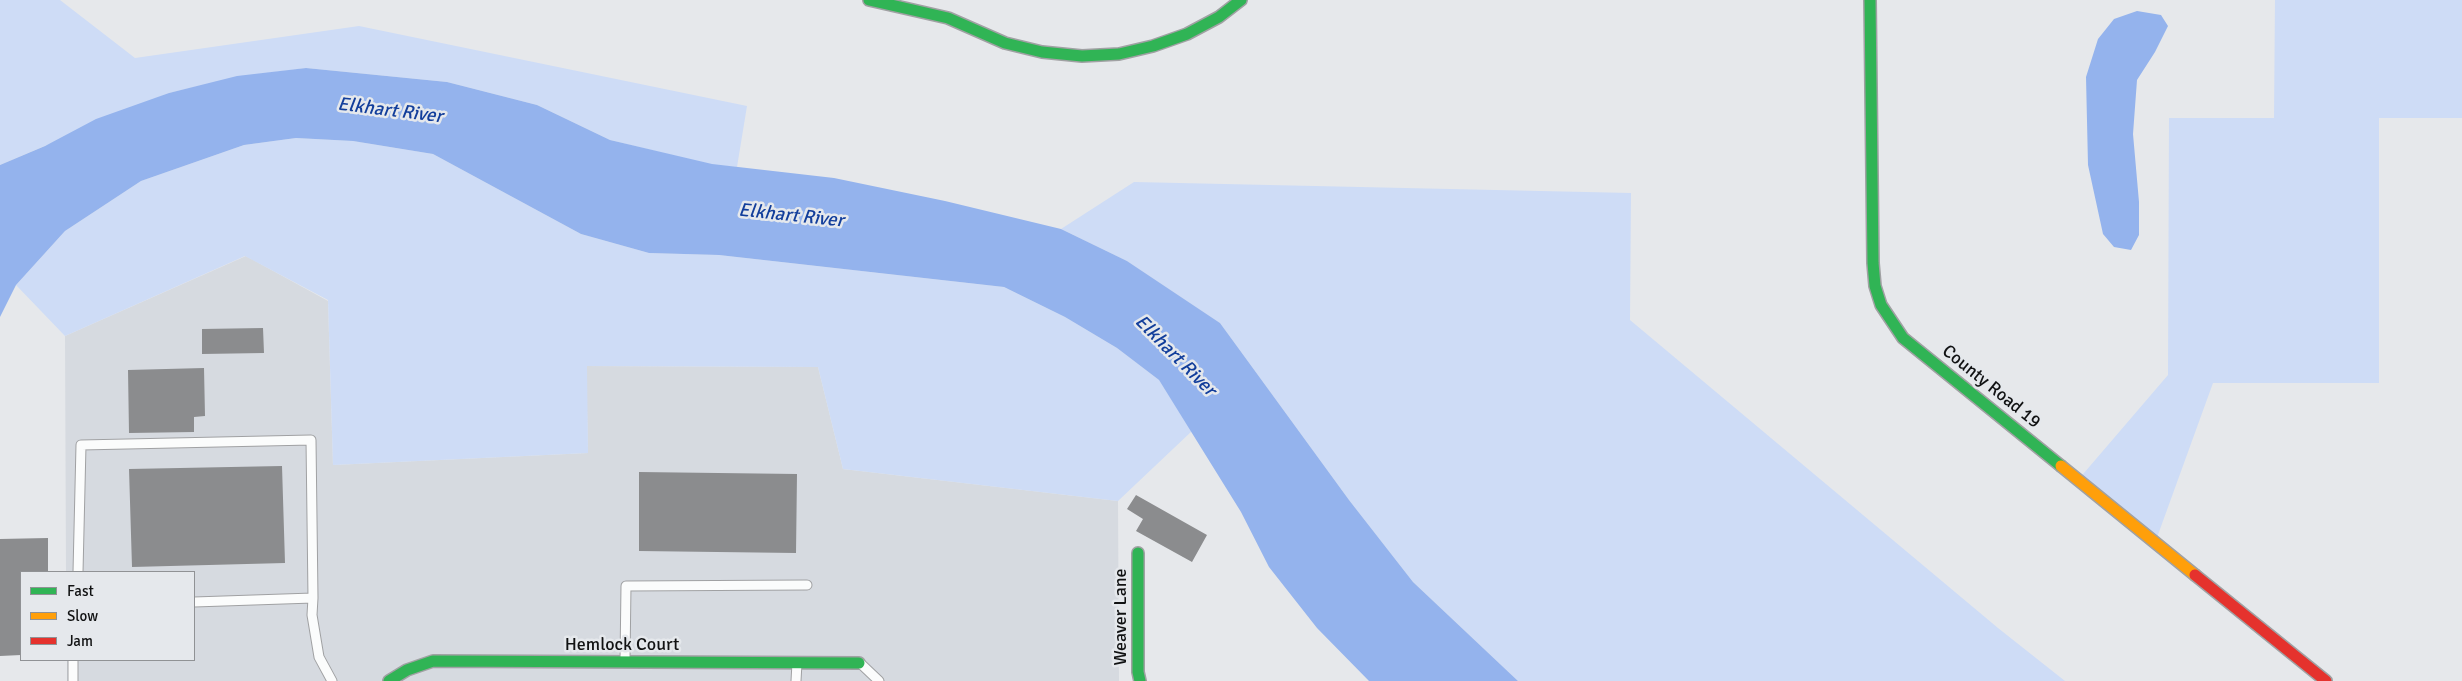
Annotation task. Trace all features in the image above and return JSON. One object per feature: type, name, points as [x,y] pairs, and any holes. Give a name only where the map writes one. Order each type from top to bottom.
[{"type":"street","points":[[869,0],[907,7],[948,18],[1004,43],[1042,52],[1082,56],[1119,54],[1153,46],[1187,34],[1218,17],[1241,0]]},
{"type":"street","name":"County Road 19","points":[[1870,0],[1873,263],[1881,306],[1891,323],[1903,338],[2326,681]]},
{"type":"street","name":"Weaver Lane","points":[[1138,553],[1138,672],[1140,681]]},
{"type":"street","name":"Hemlock Court","points":[[389,681],[407,670],[434,661],[859,663]]},
{"type":"lane","points":[[78,571],[81,445],[310,440],[312,615],[318,657],[332,681]]},
{"type":"lane","points":[[625,663],[626,586],[807,586]]},
{"type":"lane","points":[[195,602],[313,598]]},
{"type":"lane","points":[[73,661],[73,681]]},
{"type":"lane","points":[[796,681],[797,662]]},
{"type":"lane","points":[[859,663],[879,681]]},
{"type":"shaded area","points":[[0,0],[60,0],[135,58],[359,26],[747,106],[737,167],[712,165],[610,140],[537,105],[447,82],[306,68],[237,77],[169,93],[0,165]]},
{"type":"shaded area","points":[[2275,0],[2462,0],[2462,118],[2379,118],[2379,383],[2213,383],[2155,543],[2078,480],[2168,375],[2169,118],[2274,118]]},
{"type":"shaded area","points":[[296,138],[353,141],[433,154],[581,234],[649,253],[719,255],[1004,287],[1065,317],[1117,348],[1159,380],[1192,431],[1118,501],[843,469],[818,367],[587,366],[588,453],[333,465],[328,300],[245,256],[65,336],[16,285],[65,231],[141,181],[244,145]]},
{"type":"shaded area","points":[[1134,182],[1631,193],[1630,320],[1998,628],[2065,681],[1518,681],[1413,582],[1349,500],[1220,323],[1127,261],[1061,229]]},
{"type":"shaded area","points":[[246,256],[328,301],[333,465],[588,453],[586,366],[818,367],[843,469],[1118,501],[1119,681],[67,681],[67,661],[195,661],[195,571],[66,571],[65,336]]},
{"type":"water","points":[[2137,11],[2161,15],[2168,26],[2155,52],[2137,80],[2133,134],[2139,202],[2139,235],[2131,250],[2114,247],[2103,234],[2088,165],[2086,77],[2098,39],[2114,19]]},
{"type":"water","name":"Elkhart River","points":[[306,68],[447,82],[537,105],[610,140],[712,164],[834,178],[945,201],[1061,229],[1127,261],[1220,323],[1349,500],[1413,582],[1518,681],[1369,681],[1317,628],[1269,567],[1241,512],[1159,380],[1117,348],[1065,317],[1004,287],[719,255],[649,253],[581,234],[433,154],[353,141],[296,138],[244,145],[141,181],[65,231],[16,285],[0,317],[0,165],[45,146],[96,119],[169,93],[237,76]]},
{"type":"building","points":[[263,328],[264,353],[202,354],[202,329]]},
{"type":"building","points":[[204,368],[205,416],[194,417],[194,432],[129,433],[128,370]]},
{"type":"building","points":[[282,466],[285,563],[132,567],[129,469]]},
{"type":"building","points":[[639,472],[797,474],[796,553],[639,551]]},
{"type":"building","points":[[1136,495],[1207,535],[1192,562],[1136,531],[1143,519],[1127,509]]},
{"type":"building","points":[[48,538],[48,571],[20,571],[20,655],[0,656],[0,539]]},
{"type":"traffic: fast","points":[[869,0],[948,18],[1005,43],[1042,52],[1082,56],[1119,54],[1153,46],[1187,34],[1219,17],[1241,0]]},
{"type":"traffic: fast","points":[[1870,0],[1873,263],[1875,286],[1881,305],[1903,338],[2061,466]]},
{"type":"traffic: fast","points":[[1138,553],[1138,672],[1140,681]]},
{"type":"traffic: fast","points":[[389,681],[407,670],[433,661],[859,663]]},
{"type":"traffic: slow","points":[[2061,466],[2195,575]]},
{"type":"traffic: jam","points":[[2195,575],[2326,681]]}]
